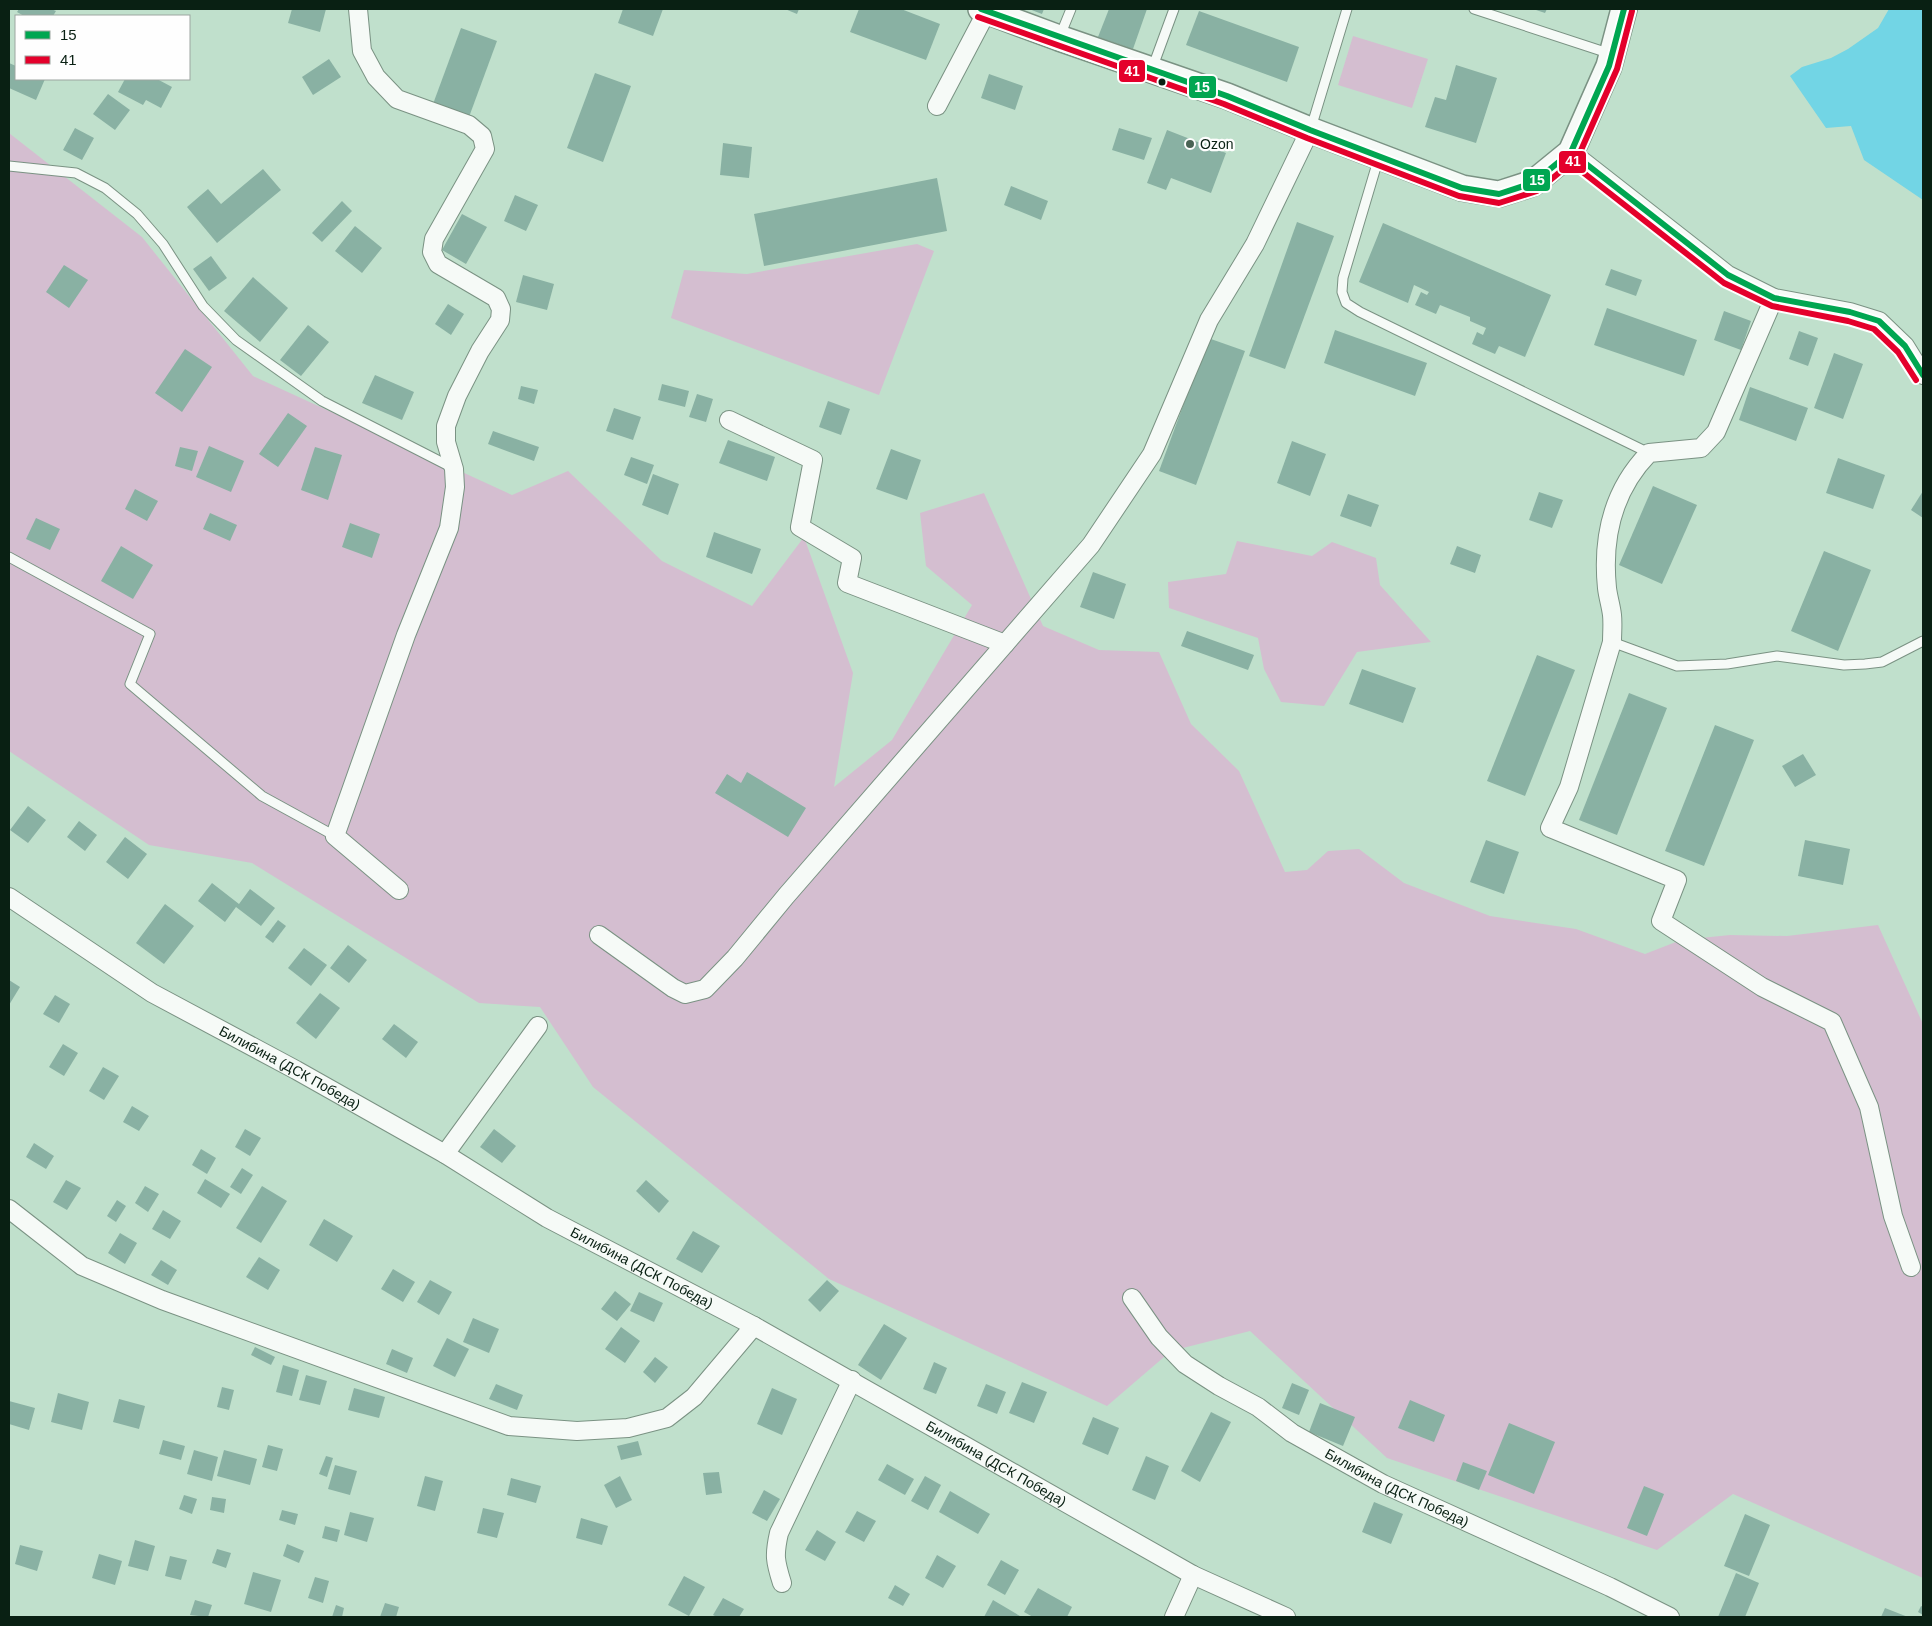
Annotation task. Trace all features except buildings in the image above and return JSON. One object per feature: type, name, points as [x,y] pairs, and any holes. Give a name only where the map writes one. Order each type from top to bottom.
[{"type":"main road","points":[[984,10],[1227,96],[1462,188],[1500,194],[1533,183],[1570,152],[1608,66],[1624,9]]},
{"type":"street","points":[[358,9],[362,51],[376,76],[397,99],[470,125],[482,136],[485,149],[434,239],[432,252],[438,264],[496,298],[501,309],[500,320],[480,352],[457,396],[446,426],[446,442],[454,469],[455,487],[449,528],[406,635],[335,836],[399,890]]},
{"type":"street","points":[[937,106],[984,10]]},
{"type":"street","points":[[599,934],[685,994],[704,989],[735,958],[786,896],[1091,545],[1152,454],[1209,320],[1255,244],[1310,130]]},
{"type":"street","points":[[1570,152],[1728,275],[1774,298],[1850,312],[1879,321],[1905,346],[1923,375]]},
{"type":"street","points":[[1774,298],[1716,432],[1701,448],[1649,453],[1634,468],[1611,516],[1607,549],[1607,587],[1612,617],[1612,642],[1569,787],[1550,828],[1677,880],[1660,921],[1762,987],[1832,1022],[1869,1107],[1893,1216],[1911,1267]]},
{"type":"street","points":[[729,420],[812,460],[800,527],[852,558],[847,583],[1005,644]]},
{"type":"street","name":"Билибина (ДСК Победа)","points":[[9,897],[152,993],[296,1070],[445,1154],[547,1218],[754,1326],[852,1380],[1193,1575],[1286,1617]]},
{"type":"street","points":[[445,1154],[538,1026]]},
{"type":"street","points":[[9,1209],[82,1266],[162,1300],[509,1426],[577,1431],[628,1428],[667,1418],[694,1397],[754,1326]]},
{"type":"street","name":"Билибина (ДСК Победа)","points":[[1132,1298],[1159,1337],[1185,1364],[1219,1386],[1258,1407],[1292,1433],[1383,1484],[1610,1587],[1670,1617]]},
{"type":"street","points":[[782,1583],[775,1562],[775,1549],[779,1532],[852,1380]]},
{"type":"street","points":[[1174,1617],[1193,1575]]},
{"type":"lane","points":[[1059,38],[1071,9]]},
{"type":"lane","points":[[1152,69],[1174,9]]},
{"type":"lane","points":[[1310,130],[1347,9]]},
{"type":"lane","points":[[1474,9],[1484,10],[1612,54]]},
{"type":"lane","points":[[1380,157],[1343,278],[1342,292],[1346,303],[1369,317],[1649,453]]},
{"type":"lane","points":[[9,166],[76,173],[105,188],[136,214],[163,244],[203,306],[236,340],[322,401],[454,469]]},
{"type":"lane","points":[[9,557],[150,634],[130,684],[262,796],[335,836]]},
{"type":"lane","points":[[1612,642],[1677,666],[1727,664],[1777,656],[1844,665],[1865,664],[1882,662],[1923,641]]},
{"type":"shaded area","points":[[1353,36],[1428,59],[1412,108],[1338,85]]},
{"type":"shaded area","points":[[9,133],[142,237],[253,376],[512,495],[568,471],[662,561],[752,606],[804,537],[853,673],[834,787],[892,740],[972,605],[926,566],[920,513],[984,493],[1043,626],[1099,650],[1159,652],[1191,724],[1239,771],[1285,872],[1307,870],[1328,851],[1359,849],[1404,883],[1490,916],[1576,929],[1645,954],[1681,940],[1730,935],[1787,936],[1878,925],[1923,1024],[1923,1578],[1733,1494],[1657,1550],[1387,1458],[1250,1331],[1171,1351],[1107,1406],[829,1279],[593,1087],[540,1007],[479,1003],[252,863],[149,845],[9,751]]},
{"type":"shaded area","points":[[917,244],[934,251],[879,395],[671,318],[684,270],[747,274]]},
{"type":"shaded area","points":[[1237,541],[1312,556],[1332,542],[1376,558],[1380,585],[1431,642],[1357,652],[1324,706],[1281,702],[1264,669],[1258,638],[1169,608],[1168,582],[1226,574]]},
{"type":"water","points":[[1889,9],[1923,9],[1923,200],[1864,160],[1851,126],[1826,128],[1790,76],[1802,67],[1831,58],[1848,49],[1878,28]]},
{"type":"transit line","name":"15","points":[[981,9],[1227,96],[1462,188],[1499,194],[1533,183],[1571,152],[1609,66],[1624,9]]},
{"type":"transit line","name":"41","points":[[978,17],[1224,104],[1459,196],[1499,203],[1537,191],[1578,157],[1617,69],[1632,11]]},
{"type":"transit line","name":"15","points":[[1571,152],[1728,275],[1774,298],[1850,312],[1879,321],[1905,346],[1923,375]]},
{"type":"transit line","name":"41","points":[[1566,159],[1724,283],[1772,306],[1848,321],[1874,329],[1898,352],[1916,380]]},
{"type":"place","name":"Ozon","points":[[1190,144]]}]
